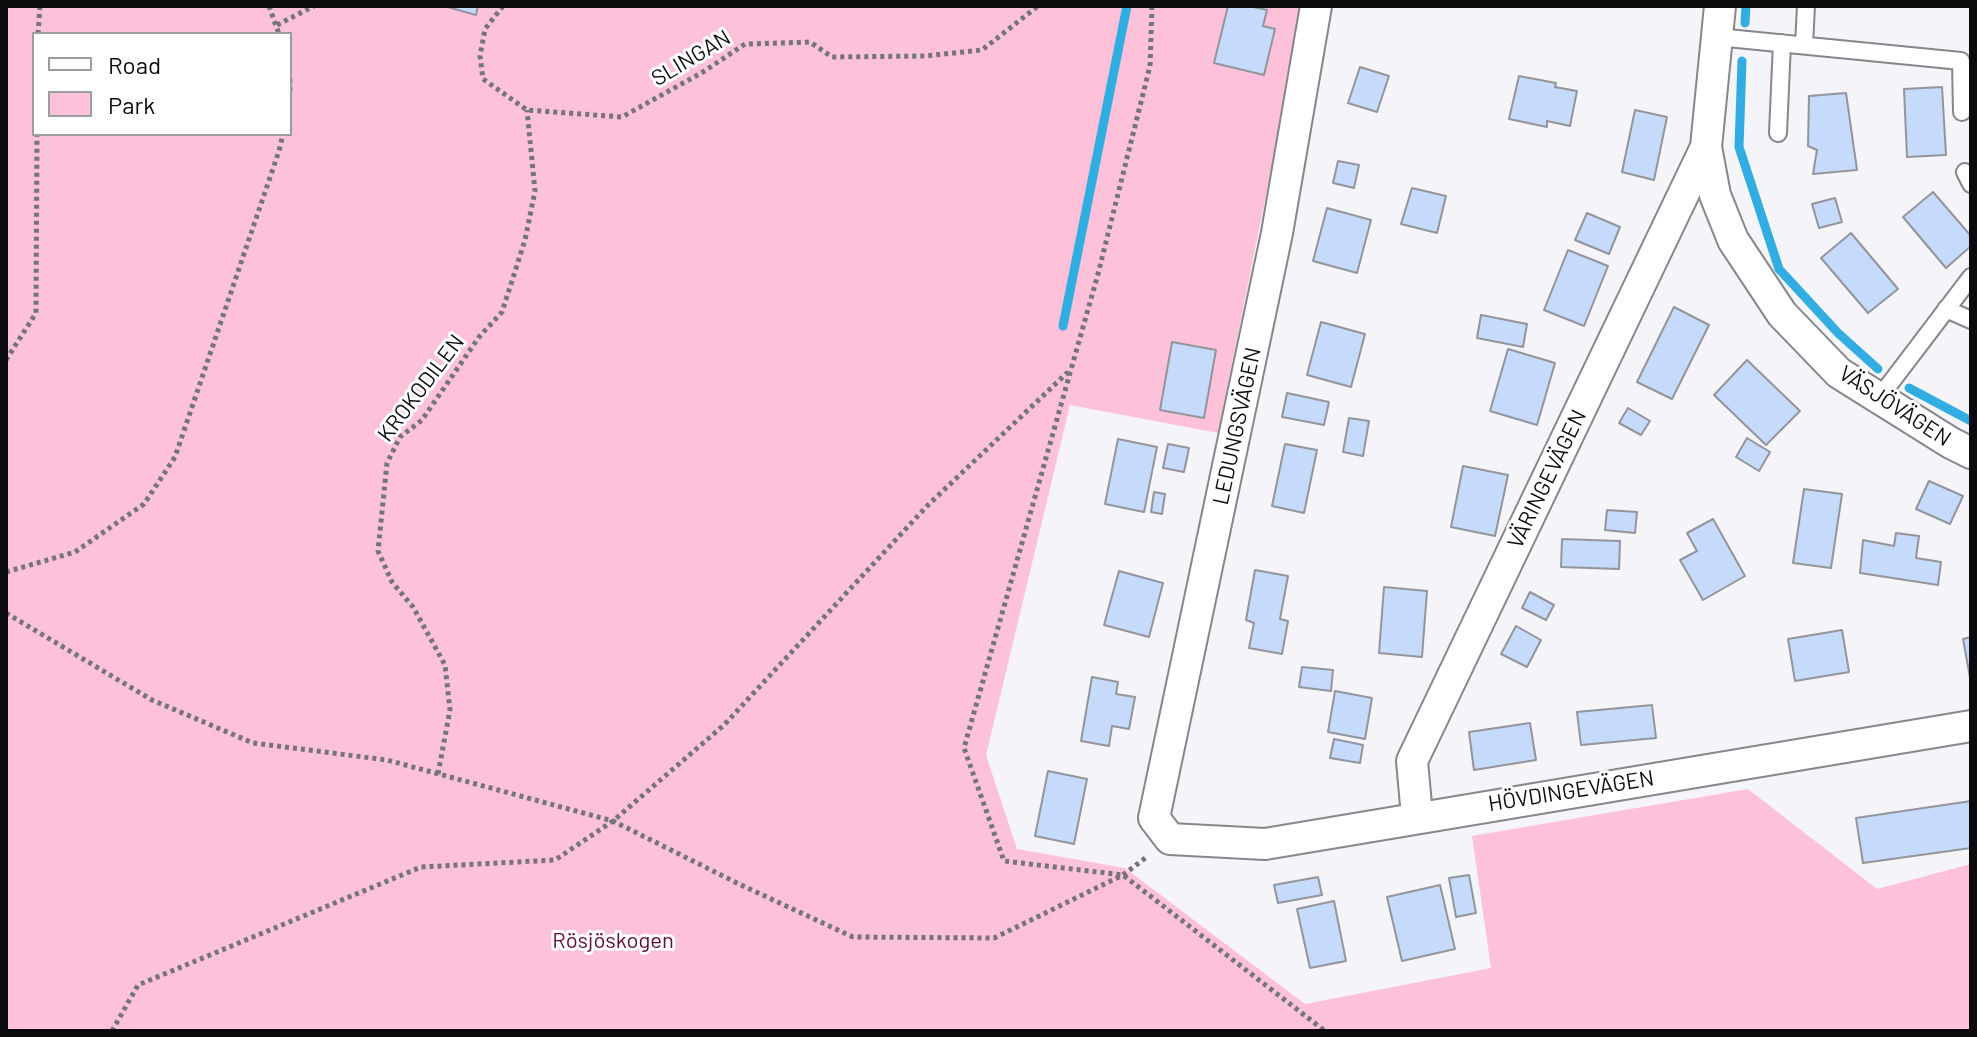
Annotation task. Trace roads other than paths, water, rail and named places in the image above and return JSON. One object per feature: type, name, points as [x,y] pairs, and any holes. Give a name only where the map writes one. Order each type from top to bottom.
[{"type":"street","name":"LEDUNGSVÄGEN","points":[[1170,839],[1154,818],[1274,248],[1316,6]]},
{"type":"street","name":"VÄSJÖVÄGEN","points":[[1720,6],[1706,147],[1715,195],[1733,240],[1782,314],[1839,373],[1971,453]]},
{"type":"street","name":"VÄRINGEVÄGEN","points":[[1417,816],[1412,761],[1706,147]]},
{"type":"street","name":"HÖVDINGEVÄGEN","points":[[1170,839],[1265,844],[1417,816],[1971,726]]},
{"type":"lane","points":[[1804,45],[1806,6]]},
{"type":"lane","points":[[1717,37],[1961,61],[1962,112]]},
{"type":"lane","points":[[1778,133],[1782,43]]},
{"type":"lane","points":[[1879,398],[1971,277]]},
{"type":"lane","points":[[1946,309],[1971,320]]},
{"type":"waterway","points":[[1063,326],[1127,6]]},
{"type":"waterway","points":[[1745,23],[1746,6]]},
{"type":"waterway","points":[[1742,61],[1739,147],[1779,269],[1838,333],[1878,369]]},
{"type":"waterway","points":[[1909,388],[1971,421]]},
{"type":"park label","name":"Rösjöskogen","points":[[613,941]]}]
